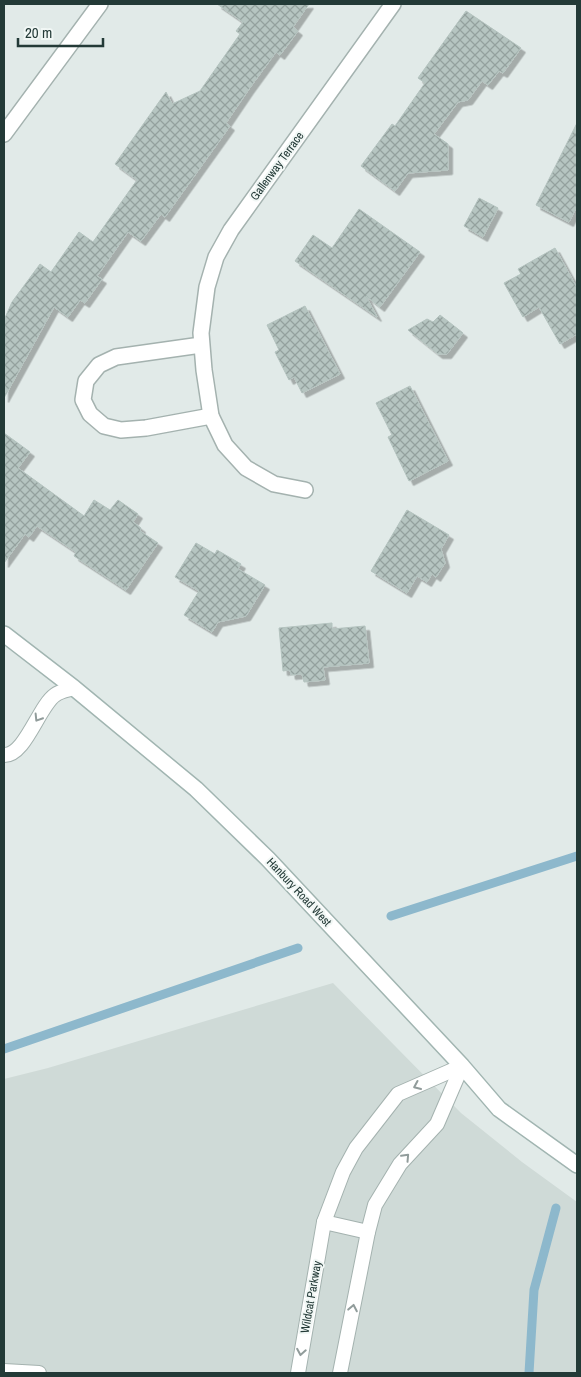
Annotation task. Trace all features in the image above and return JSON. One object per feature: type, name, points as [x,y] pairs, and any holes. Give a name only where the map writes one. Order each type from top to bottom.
[{"type":"street","points":[[4,134],[100,4]]},
{"type":"street","name":"Gallenway Terrace","points":[[305,490],[274,484],[246,468],[225,445],[211,416],[200,333],[207,287],[216,257],[231,230],[393,4]]},
{"type":"street","points":[[201,345],[116,357],[99,366],[86,381],[84,400],[90,414],[104,426],[121,430],[146,428],[211,416]]},
{"type":"street","name":"Hanbury Road West","points":[[4,634],[74,688],[196,789],[268,859],[462,1066],[499,1109],[577,1166]]},
{"type":"lane","points":[[4,755],[8,756],[19,748],[41,712],[55,695],[74,688]]},
{"type":"lane","points":[[340,1373],[375,1205],[400,1164],[437,1124],[462,1066]]},
{"type":"lane","name":"Wildcat Parkway","points":[[298,1373],[324,1222],[343,1172],[356,1148],[398,1094],[462,1066]]},
{"type":"lane","points":[[324,1222],[368,1232]]},
{"type":"lane","points":[[4,1371],[40,1373]]},
{"type":"shaded area","points":[[333,983],[461,1113],[522,1162],[577,1202],[577,1373],[4,1373],[4,1079],[48,1068]]},
{"type":"building","points":[[217,4],[309,4],[293,27],[298,31],[280,55],[276,52],[249,89],[226,123],[230,126],[165,217],[161,214],[141,241],[128,232],[97,276],[102,279],[85,303],[80,300],[68,317],[54,307],[4,398],[4,320],[12,302],[40,264],[51,272],[79,232],[93,242],[137,180],[115,164],[166,92],[172,104],[200,91],[240,34],[236,31],[243,22]]},
{"type":"building","points":[[466,11],[521,48],[503,73],[499,71],[488,85],[482,81],[468,100],[458,102],[434,134],[448,144],[448,170],[408,173],[395,191],[361,166],[392,124],[395,126],[425,83],[418,78]]},
{"type":"building","points":[[577,123],[577,206],[569,222],[536,205]]},
{"type":"building","points":[[479,198],[498,208],[483,237],[464,226]]},
{"type":"building","points":[[359,209],[420,252],[380,307],[366,296],[377,317],[295,261],[313,235],[332,248]]},
{"type":"building","points":[[555,248],[577,288],[577,334],[560,344],[539,307],[523,317],[504,283],[521,274],[518,269]]},
{"type":"building","points":[[305,306],[340,374],[302,393],[294,377],[289,380],[275,352],[279,350],[267,325]]},
{"type":"building","points":[[440,315],[463,333],[447,354],[438,354],[408,330],[427,319],[433,322]]},
{"type":"building","points":[[410,386],[448,461],[409,481],[388,437],[392,435],[376,403]]},
{"type":"building","points":[[4,433],[30,452],[18,468],[84,516],[94,500],[110,510],[118,500],[138,514],[133,522],[141,528],[140,531],[158,543],[126,590],[74,556],[76,552],[37,526],[29,537],[25,534],[4,563]]},
{"type":"building","points":[[407,510],[449,535],[441,549],[445,563],[436,577],[432,574],[427,582],[417,576],[407,593],[371,571]]},
{"type":"building","points":[[196,543],[215,554],[217,550],[241,564],[238,569],[265,585],[246,616],[218,622],[212,632],[184,615],[199,591],[175,577]]},
{"type":"building","points":[[332,623],[332,629],[365,626],[369,663],[323,667],[325,680],[304,682],[302,674],[291,675],[290,670],[283,671],[279,628]]},
{"type":"waterway","points":[[391,916],[577,856]]},
{"type":"waterway","points":[[4,1049],[298,948]]},
{"type":"waterway","points":[[529,1373],[534,1290],[556,1208]]}]
